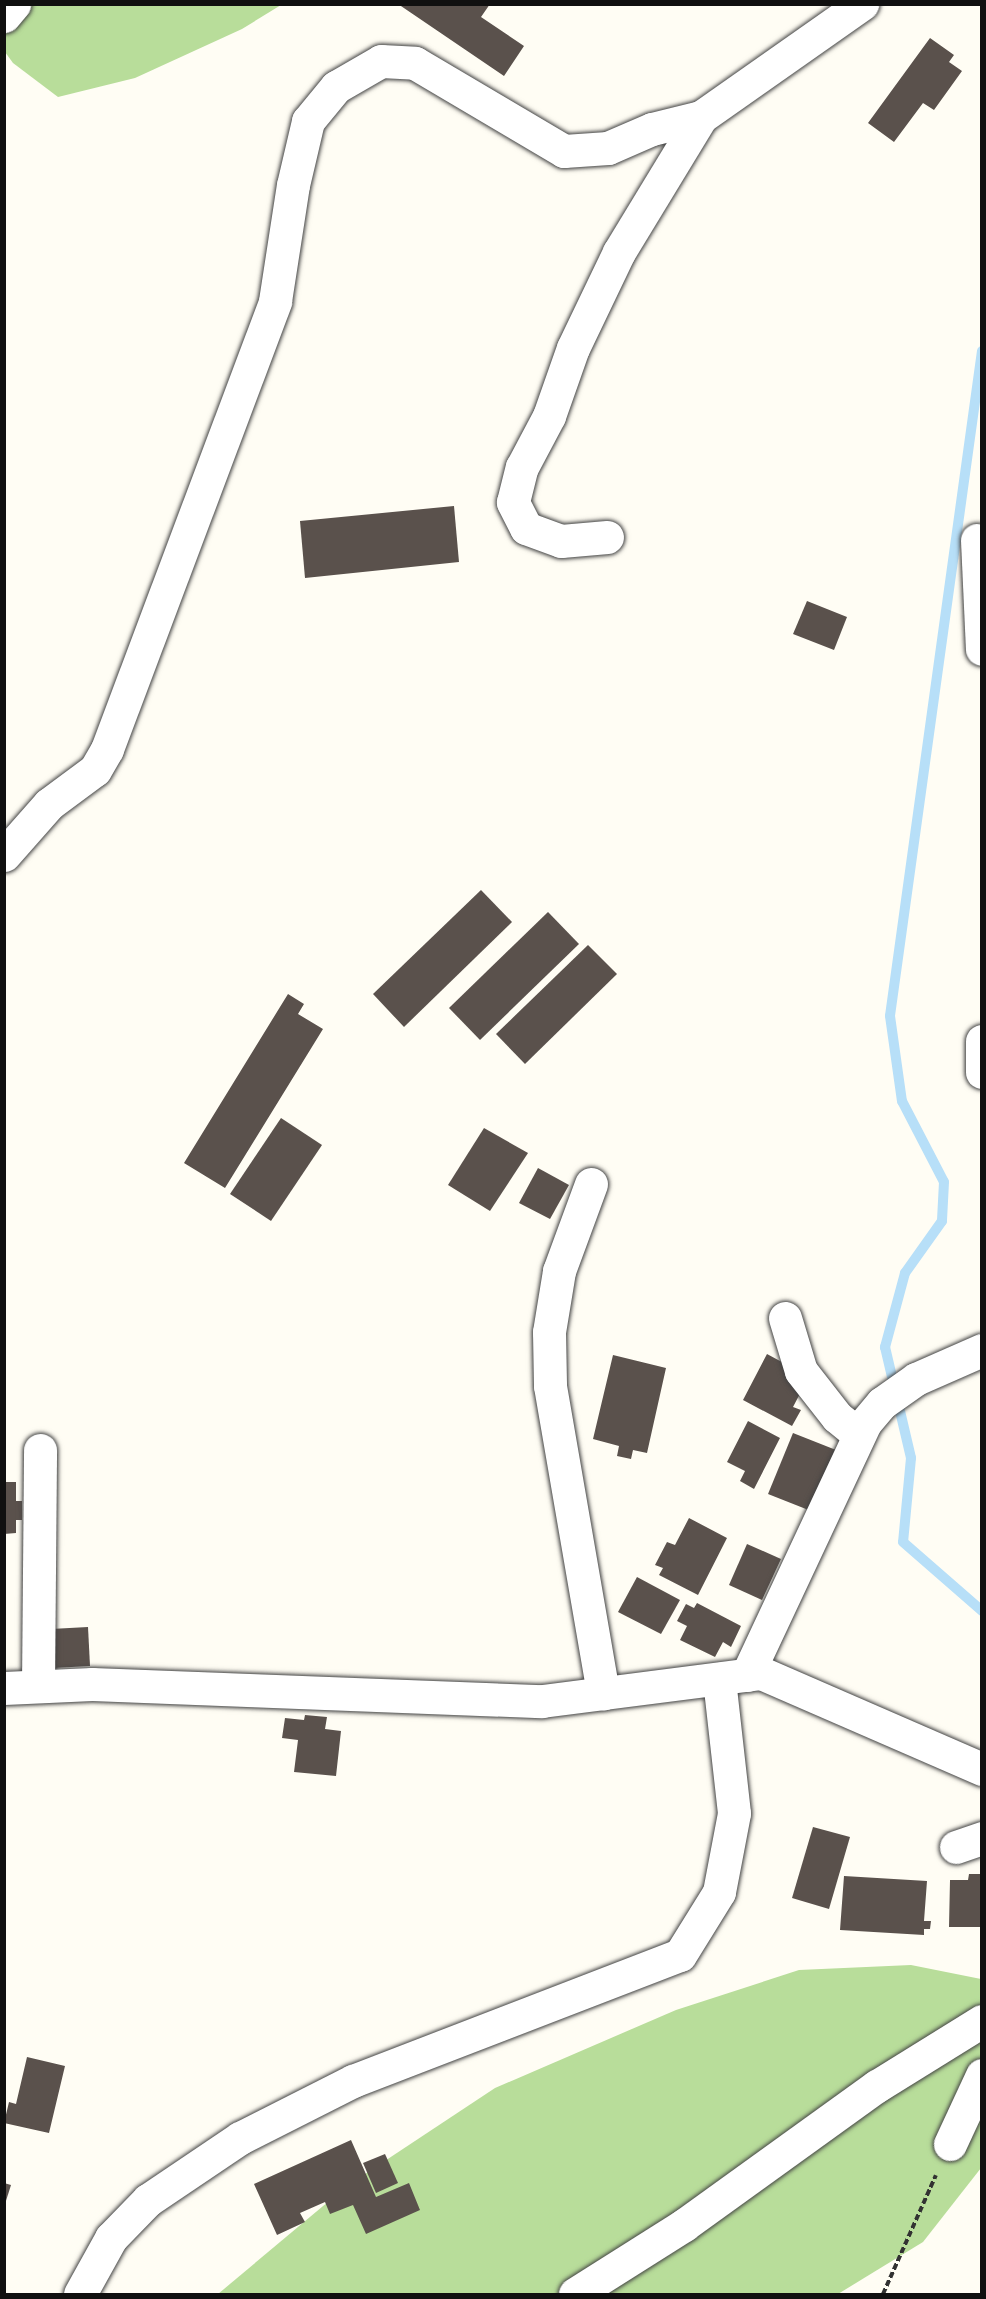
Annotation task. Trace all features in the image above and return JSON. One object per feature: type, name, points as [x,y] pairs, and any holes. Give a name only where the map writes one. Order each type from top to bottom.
[{"type":"street","points":[[4,16],[14,4]]},
{"type":"street","points":[[4,855],[49,804],[95,770],[107,750],[275,301],[293,185],[308,121],[336,87],[381,61],[415,63],[564,151],[608,148],[652,129],[701,117],[862,4]]},
{"type":"street","points":[[607,537],[561,541],[552,538],[526,528],[513,502],[522,467],[549,416],[573,348],[619,252],[701,117]]},
{"type":"street","points":[[977,540],[981,649]]},
{"type":"street","points":[[981,1041],[981,1072]]},
{"type":"street","points":[[591,1184],[559,1271],[549,1332],[550,1386],[603,1693]]},
{"type":"street","points":[[785,1317],[792,1349],[801,1371],[837,1417],[859,1435]]},
{"type":"street","points":[[80,2295],[111,2238],[148,2200],[240,2138],[353,2081],[680,1955],[719,1892],[734,1812],[733,1677],[859,1435],[882,1403],[916,1379],[981,1350]]},
{"type":"street","points":[[38,1686],[40,1450]]},
{"type":"street","points":[[4,1688],[92,1684],[542,1701],[761,1673],[981,1769]]},
{"type":"street","points":[[575,2295],[684,2225],[877,2086],[981,2021]]},
{"type":"street","points":[[950,2144],[981,2074]]},
{"type":"path","points":[[883,2295],[950,2144]]},
{"type":"green space","points":[[4,5],[281,5],[242,29],[135,78],[58,97],[13,63],[5,52]]},
{"type":"green space","points":[[911,1965],[981,1979],[981,2168],[923,2242],[838,2294],[218,2294],[347,2186],[495,2088],[676,2010],[799,1970]]},
{"type":"building","points":[[398,4],[490,4],[481,17],[524,46],[504,76]]},
{"type":"building","points":[[930,38],[954,55],[949,62],[962,71],[934,110],[923,103],[894,142],[868,123]]},
{"type":"building","points":[[454,506],[459,562],[305,578],[300,521]]},
{"type":"building","points":[[807,601],[847,617],[834,650],[793,634]]},
{"type":"building","points":[[481,890],[512,922],[404,1027],[373,994]]},
{"type":"building","points":[[548,912],[579,944],[480,1040],[449,1008]]},
{"type":"building","points":[[588,945],[617,974],[525,1064],[496,1034]]},
{"type":"building","points":[[288,994],[304,1004],[298,1014],[323,1029],[225,1188],[184,1163]]},
{"type":"building","points":[[281,1118],[322,1145],[271,1221],[230,1194]]},
{"type":"building","points":[[484,1128],[528,1153],[490,1211],[448,1185]]},
{"type":"building","points":[[538,1168],[569,1185],[550,1219],[519,1203]]},
{"type":"building","points":[[767,1354],[793,1368],[805,1384],[793,1407],[801,1410],[792,1426],[743,1400]]},
{"type":"building","points":[[613,1355],[666,1368],[647,1453],[633,1450],[631,1459],[617,1456],[619,1446],[593,1439]]},
{"type":"building","points":[[748,1421],[780,1438],[754,1489],[740,1481],[745,1471],[727,1462]]},
{"type":"building","points":[[793,1433],[836,1450],[811,1511],[768,1494]]},
{"type":"building","points":[[4,1482],[16,1482],[16,1501],[22,1501],[22,1520],[16,1520],[16,1533],[4,1534]]},
{"type":"building","points":[[689,1518],[727,1538],[698,1595],[659,1575],[663,1568],[655,1565],[667,1542],[675,1545]]},
{"type":"building","points":[[747,1544],[781,1559],[762,1600],[729,1585]]},
{"type":"building","points":[[637,1577],[680,1600],[661,1634],[618,1612]]},
{"type":"building","points":[[697,1603],[741,1626],[731,1647],[723,1642],[715,1657],[680,1640],[687,1626],[677,1621],[686,1604],[694,1608]]},
{"type":"building","points":[[88,1627],[90,1666],[53,1668],[51,1629]]},
{"type":"building","points":[[305,1715],[327,1717],[325,1729],[341,1731],[336,1776],[294,1772],[298,1740],[282,1738],[285,1718],[304,1720]]},
{"type":"building","points":[[813,1827],[850,1837],[829,1909],[792,1898]]},
{"type":"building","points":[[969,1874],[982,1874],[982,1927],[949,1927],[950,1880],[968,1880]]},
{"type":"building","points":[[844,1876],[927,1881],[924,1921],[931,1921],[930,1929],[924,1929],[924,1935],[840,1930]]},
{"type":"building","points":[[27,2057],[65,2066],[49,2133],[4,2123],[9,2102],[16,2104]]},
{"type":"building","points":[[351,2140],[376,2197],[409,2183],[420,2210],[366,2234],[353,2205],[330,2214],[325,2202],[300,2213],[305,2222],[277,2235],[254,2184]]},
{"type":"building","points":[[385,2154],[398,2183],[376,2193],[363,2163]]},
{"type":"building","points":[[4,2183],[11,2185],[5,2204],[4,2204]]},
{"type":"waterway","points":[[982,351],[890,1016],[902,1101],[944,1182],[942,1221],[905,1273],[885,1347],[911,1458],[903,1542],[982,1611]]}]
